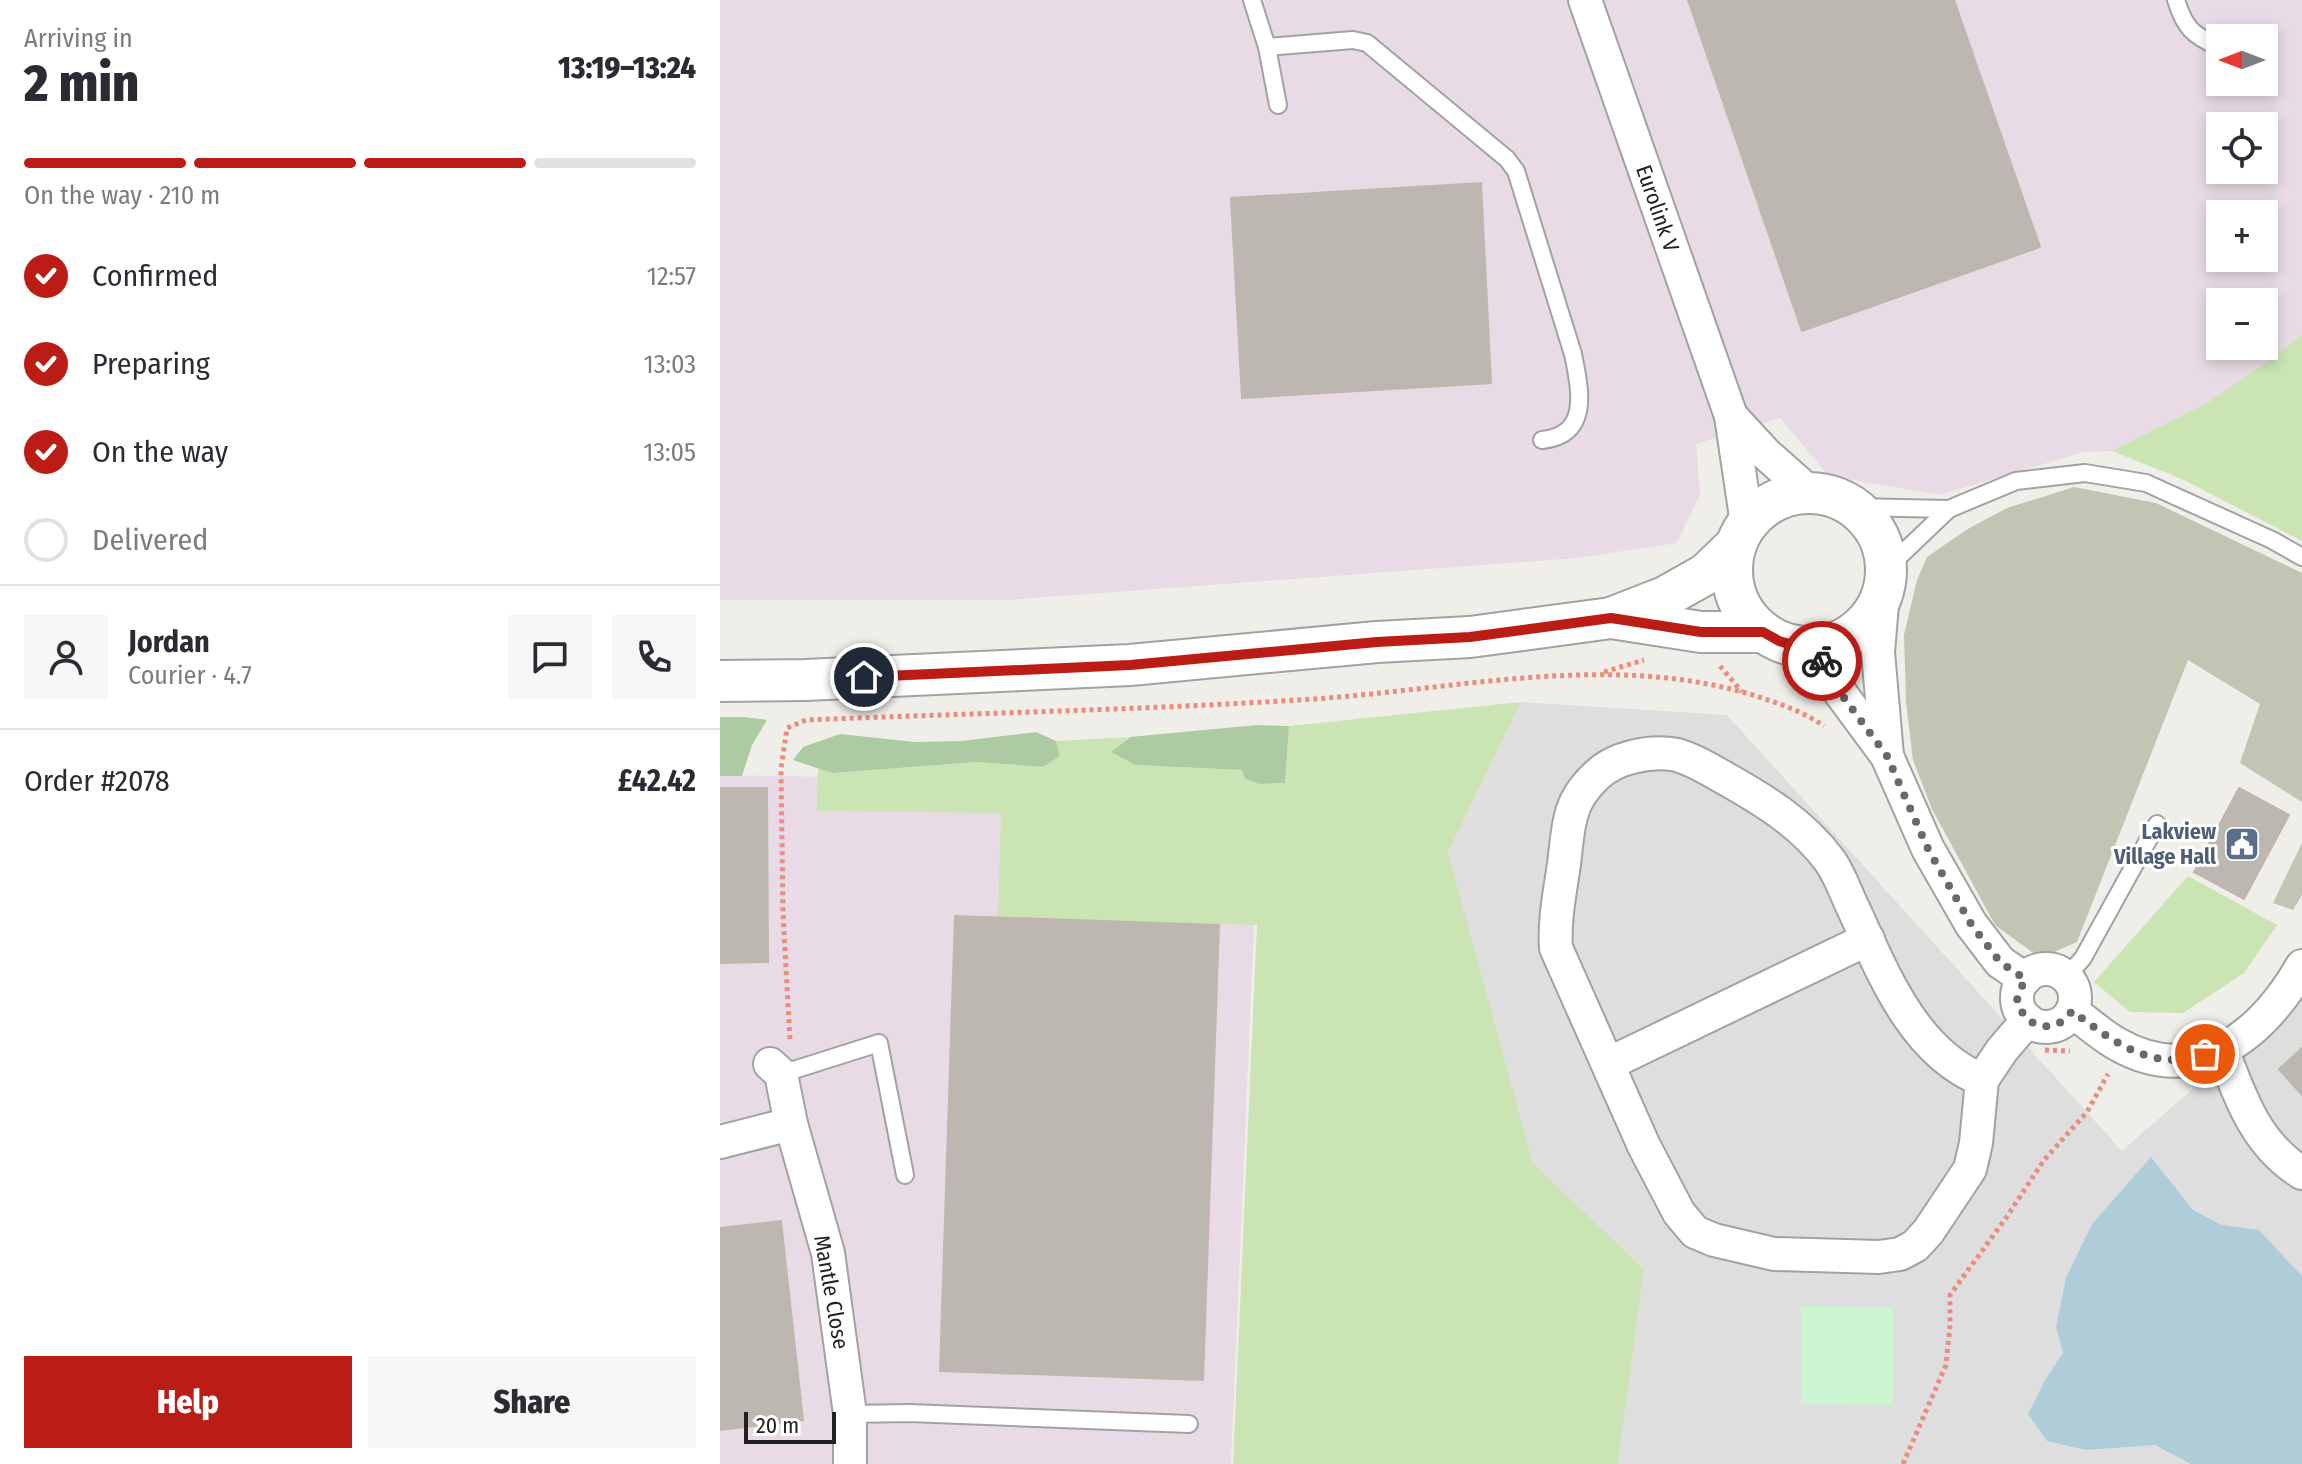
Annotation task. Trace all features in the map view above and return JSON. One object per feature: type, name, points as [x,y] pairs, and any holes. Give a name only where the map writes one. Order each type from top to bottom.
[{"type":"street","name":"Eurolink V","points":[[1585,0],[1731,416],[1742,534]]},
{"type":"street","name":"Eurolink V","points":[[1731,416],[1766,454],[1809,492]]},
{"type":"street","points":[[720,681],[1130,665],[1377,642],[1470,637],[1611,618],[1665,597],[1706,574],[1764,507],[1786,496],[1809,492],[1833,496],[1854,507],[1871,524],[1882,545],[1885,580],[1878,652],[1887,756]]},
{"type":"street","points":[[1742,534],[1732,569],[1736,593],[1746,615],[1763,632],[1788,644],[1814,647],[1837,642],[1857,630],[1873,613],[1885,580]]},
{"type":"street","points":[[1611,618],[1701,632],[1763,632]]},
{"type":"street","points":[[1814,647],[1836,687],[1887,756],[1928,849],[1971,924],[2000,962],[2025,979]]},
{"type":"street","points":[[1982,1080],[1949,1063],[1913,1024],[1832,863],[1789,818],[1699,764],[1678,756],[1658,753],[1620,761],[1601,771],[1587,785],[1571,815],[1554,927],[1556,948],[1651,1159],[1679,1213],[1695,1232],[1743,1249],[1807,1257],[1879,1257],[1900,1254],[1915,1246],[1928,1232],[1970,1169],[1976,1143],[1982,1080],[2028,1020]]},
{"type":"street","points":[[1608,1064],[1868,939]]},
{"type":"street","points":[[2072,1011],[2118,1045],[2161,1060],[2189,1060],[2236,1044],[2262,1022],[2289,989],[2302,966]]},
{"type":"street","points":[[2040,970],[2050,970],[2066,977],[2075,993],[2072,1011],[2067,1019],[2049,1027],[2028,1020],[2017,998],[2025,979],[2040,970]]},
{"type":"street","points":[[2222,1049],[2243,1105],[2264,1142],[2302,1173]]},
{"type":"street","name":"Mantle Close","points":[[775,1069],[828,1253],[850,1414],[850,1464]]},
{"type":"street","points":[[720,1142],[791,1124]]},
{"type":"lane","points":[[1252,0],[1267,47],[1278,105]]},
{"type":"lane","points":[[2176,0],[2187,28],[2206,41]]},
{"type":"lane","points":[[1267,47],[1353,40],[1367,43],[1507,159],[1516,171],[1573,354],[1580,400],[1575,421],[1567,431],[1542,440]]},
{"type":"lane","points":[[1854,507],[1949,509],[2016,481],[2085,473],[2146,483],[2272,540],[2302,557]]},
{"type":"lane","points":[[1885,580],[1949,509]]},
{"type":"lane","points":[[2066,977],[2083,958],[2157,824]]},
{"type":"lane","points":[[775,1069],[879,1043],[905,1175]]},
{"type":"lane","points":[[850,1414],[909,1413],[1189,1424]]},
{"type":"path","points":[[787,728],[806,720],[1314,699],[1570,674],[1642,674],[1708,682],[1805,713],[1827,728]]},
{"type":"path","points":[[2002,1050],[2016,1064],[2024,1056],[2047,1050],[2069,1050],[2083,1057]]},
{"type":"path","points":[[1911,1464],[1904,1462],[1946,1365],[1950,1295],[2044,1160],[2087,1112],[2110,1070]]},
{"type":"shaded area","points":[[720,0],[2302,0],[2302,334],[2278,354],[2278,288],[2206,288],[2206,360],[2270,360],[2207,403],[2112,451],[2084,452],[1939,495],[1829,476],[1780,418],[1696,444],[1700,494],[1677,543],[1578,558],[1007,600],[720,600]]},
{"type":"shaded area","points":[[2074,487],[2156,503],[2302,573],[2302,802],[2240,763],[2260,704],[2188,660],[2077,942],[2040,958],[1995,925],[1932,809],[1913,760],[1906,702],[1904,635],[1917,580],[1927,557],[1966,530],[2007,508]]},
{"type":"shaded area","points":[[1521,702],[1727,715],[2122,1151],[2302,993],[2302,1464],[1618,1464],[1644,1269],[1533,1163],[1448,852]]},
{"type":"shaded area","points":[[720,775],[1260,784],[1231,1464],[720,1464]]},
{"type":"shaded area","points":[[2302,843],[2302,895],[2293,910],[2273,903]]},
{"type":"green space","points":[[2302,334],[2302,541],[2184,480],[2112,451],[2207,403],[2270,360],[2278,360],[2278,354]]},
{"type":"green space","points":[[1521,702],[1448,852],[1533,1163],[1644,1269],[1618,1464],[1233,1464],[1257,925],[998,917],[1001,813],[817,811],[818,768],[832,773],[978,762],[1043,767],[1060,756],[1056,741],[1129,737],[1111,752],[1135,765],[1242,770],[1245,779],[1260,784],[1285,783],[1289,726]]},
{"type":"green space","points":[[720,717],[767,720],[752,745],[742,776],[720,776]]},
{"type":"green space","points":[[1257,725],[1289,726],[1285,783],[1260,784],[1245,779],[1242,770],[1135,765],[1111,752],[1130,737]]},
{"type":"green space","points":[[1036,732],[1056,741],[1060,756],[1043,767],[978,762],[832,773],[793,760],[803,747],[840,734],[915,742],[961,741]]},
{"type":"green space","points":[[2188,876],[2277,925],[2244,973],[2183,1013],[2130,1012],[2094,982]]},
{"type":"green space","points":[[1801,1306],[1893,1307],[1893,1405],[1801,1404]]},
{"type":"water","points":[[2151,1157],[2193,1210],[2222,1225],[2259,1230],[2302,1276],[2302,1464],[2191,1464],[2155,1445],[2086,1450],[2047,1441],[2028,1414],[2063,1353],[2056,1327],[2066,1278],[2092,1224]]},
{"type":"building","points":[[1688,0],[1954,0],[2040,247],[1802,331]]},
{"type":"building","points":[[1481,183],[1491,383],[1242,398],[1231,198]]},
{"type":"building","points":[[720,788],[767,788],[768,962],[720,963]]},
{"type":"building","name":"Lakview Village Hall","points":[[2239,788],[2289,815],[2244,899],[2194,872]]},
{"type":"building","points":[[955,916],[1219,925],[1203,1380],[940,1371]]},
{"type":"building","points":[[2302,1048],[2302,1095],[2279,1069]]},
{"type":"building","points":[[781,1221],[803,1420],[720,1430],[720,1228]]},
{"type":"way so far","points":[[1822,661],[1836,687],[1887,756],[1928,849],[1971,924],[2000,962],[2025,979],[2017,998],[2024,1016],[2031,1023],[2049,1027],[2067,1019],[2072,1011],[2118,1045],[2161,1060],[2189,1060],[2205,1054]]},
{"type":"place","name":"Lakview Village Hall","points":[[2242,844]]},
{"type":"route","points":[[864,677],[1130,665],[1377,642],[1470,637],[1611,618],[1701,632],[1763,632],[1796,646],[1814,647],[1822,661]]}]
